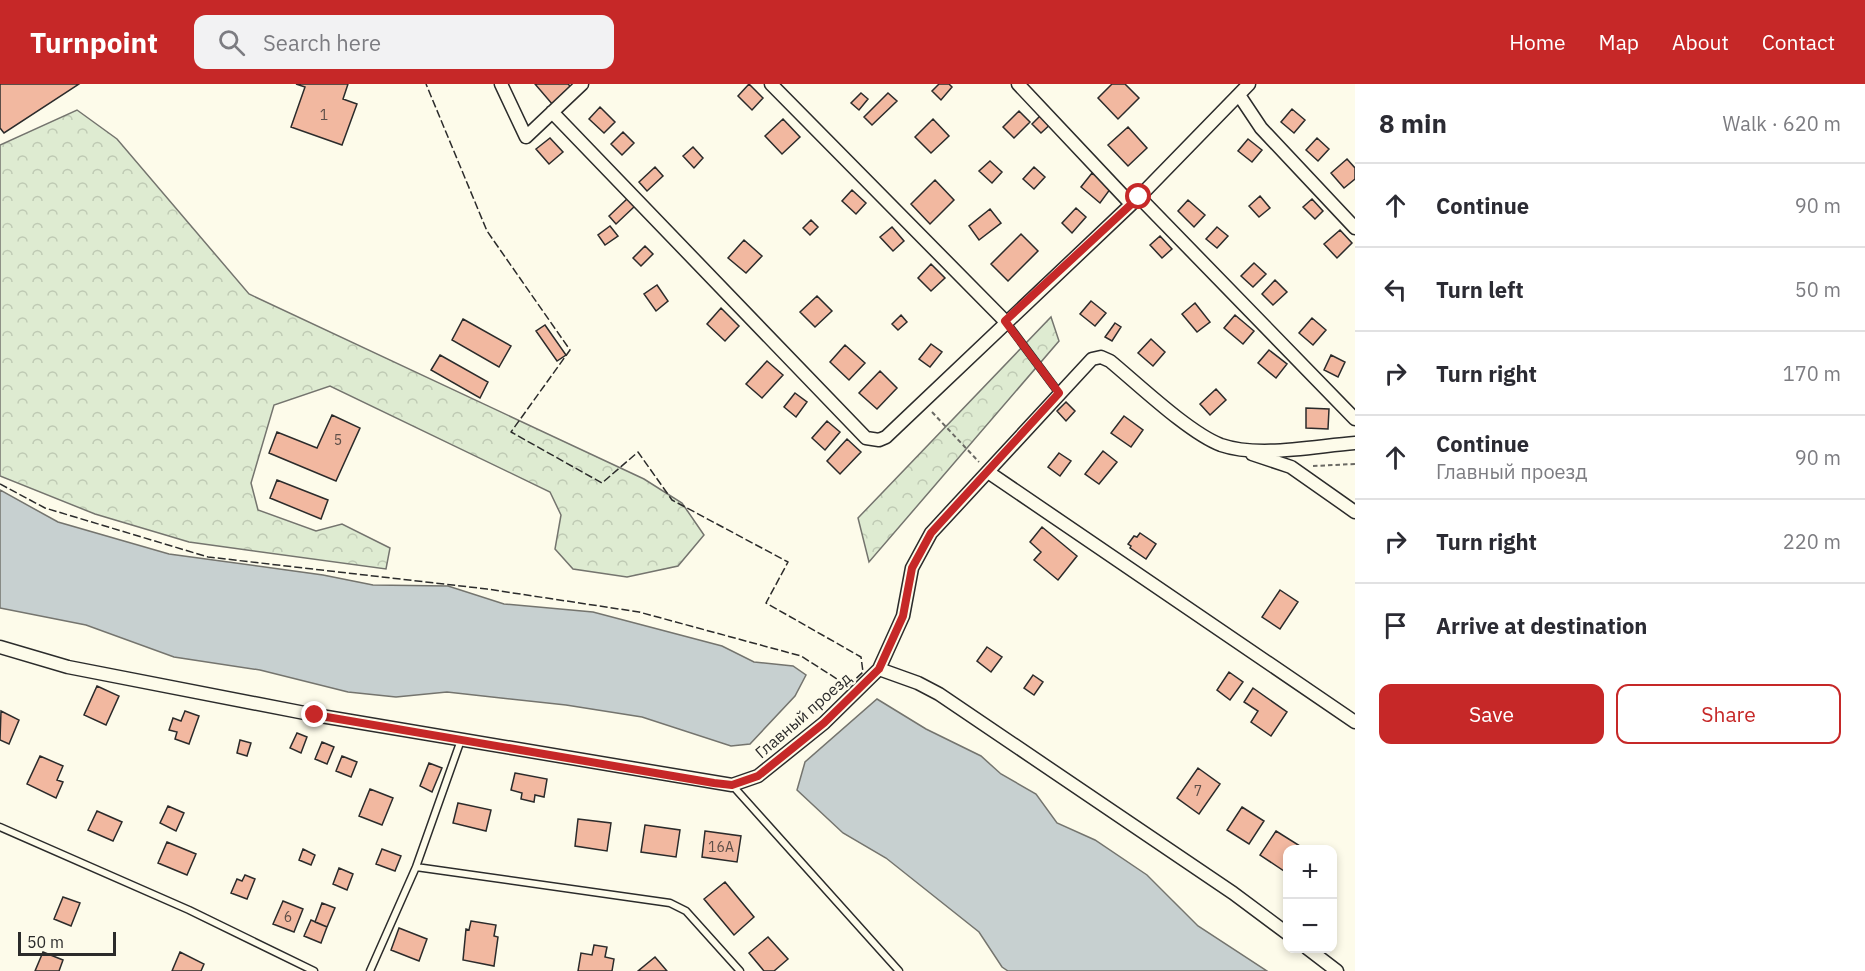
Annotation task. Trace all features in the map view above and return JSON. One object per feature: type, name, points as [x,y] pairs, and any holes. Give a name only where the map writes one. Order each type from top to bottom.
[{"type":"street","points":[[501,84],[526,137],[582,84]]},
{"type":"street","points":[[771,84],[1005,321]]},
{"type":"street","points":[[1018,84],[1355,419]]},
{"type":"street","points":[[552,112],[866,438],[872,441],[886,437],[1005,321],[1135,200],[1249,84]]},
{"type":"street","points":[[1239,95],[1261,128],[1355,228]]},
{"type":"street","points":[[1283,931],[1233,893],[939,694],[918,683],[879,669],[903,616],[912,568],[931,533],[1092,359],[1101,357],[1195,430],[1221,445],[1258,451],[1355,443]]},
{"type":"street","points":[[1232,447],[1291,467],[1355,512]]},
{"type":"street","points":[[988,472],[1355,723]]},
{"type":"street","points":[[0,646],[69,667],[461,740],[732,785]]},
{"type":"street","name":"Главный проезд","points":[[732,785],[758,776],[824,723],[879,669]]},
{"type":"street","points":[[1313,953],[1336,971]]},
{"type":"lane","points":[[1005,321],[1059,393]]},
{"type":"lane","points":[[370,971],[416,867],[461,740]]},
{"type":"lane","points":[[732,785],[899,971]]},
{"type":"lane","points":[[0,827],[189,910],[314,971]]},
{"type":"lane","points":[[416,867],[670,903],[686,911],[740,971]]},
{"type":"path","points":[[922,401],[988,472]]},
{"type":"path","points":[[1312,466],[1355,464]]},
{"type":"green space","points":[[77,110],[117,139],[249,294],[644,479],[682,503],[704,535],[678,566],[627,577],[573,569],[555,549],[561,515],[550,492],[330,386],[274,405],[251,483],[258,510],[316,531],[342,524],[390,548],[386,569],[189,542],[95,514],[0,476],[0,145]]},
{"type":"green space","points":[[1051,317],[1059,341],[869,562],[858,518]]},
{"type":"shaded area","points":[[0,490],[58,522],[169,554],[323,575],[373,585],[448,586],[504,604],[593,612],[722,646],[754,662],[793,666],[806,675],[795,696],[750,744],[731,746],[642,717],[566,705],[447,692],[396,697],[348,692],[260,670],[174,657],[86,625],[0,608]]},
{"type":"shaded area","points":[[877,699],[926,729],[981,756],[1001,774],[1036,794],[1057,823],[1095,840],[1147,875],[1198,926],[1267,971],[1008,971],[1002,967],[979,932],[886,858],[843,833],[797,790],[805,762]]},
{"type":"building","points":[[0,84],[79,84],[4,133],[0,128]]},
{"type":"building","points":[[296,84],[348,84],[343,99],[357,104],[342,145],[291,127],[305,87]]},
{"type":"building","points":[[535,84],[568,84],[572,88],[553,105]]},
{"type":"building","points":[[749,84],[763,98],[752,110],[738,96]]},
{"type":"building","points":[[939,84],[949,84],[952,87],[941,100],[932,91]]},
{"type":"building","points":[[1112,84],[1125,84],[1139,98],[1118,119],[1098,98]]},
{"type":"building","points":[[861,93],[868,99],[859,110],[851,103]]},
{"type":"building","points":[[888,93],[897,101],[872,125],[864,117]]},
{"type":"building","points":[[600,107],[615,122],[604,133],[589,119]]},
{"type":"building","points":[[1292,109],[1305,120],[1294,133],[1281,122]]},
{"type":"building","points":[[1019,111],[1030,122],[1014,138],[1003,127]]},
{"type":"building","points":[[1045,111],[1054,121],[1041,133],[1032,124]]},
{"type":"building","points":[[783,119],[800,137],[782,154],[765,136]]},
{"type":"building","points":[[933,119],[949,136],[931,153],[915,137]]},
{"type":"building","points":[[1128,127],[1147,148],[1128,166],[1108,145]]},
{"type":"building","points":[[623,132],[634,143],[622,155],[611,144]]},
{"type":"building","points":[[550,138],[563,152],[549,164],[536,149]]},
{"type":"building","points":[[1317,138],[1329,149],[1318,161],[1306,150]]},
{"type":"building","points":[[1248,139],[1262,150],[1252,162],[1238,151]]},
{"type":"building","points":[[693,147],[703,158],[694,168],[683,156]]},
{"type":"building","points":[[1347,159],[1355,168],[1355,179],[1344,188],[1331,173]]},
{"type":"building","points":[[990,161],[1002,172],[992,183],[979,171]]},
{"type":"building","points":[[655,167],[663,176],[647,191],[639,182]]},
{"type":"building","points":[[1034,167],[1045,177],[1034,189],[1023,179]]},
{"type":"building","points":[[1092,173],[1111,188],[1100,203],[1081,187]]},
{"type":"building","points":[[935,180],[954,200],[930,224],[911,204]]},
{"type":"building","points":[[852,190],[866,203],[856,214],[842,201]]},
{"type":"building","points":[[1260,196],[1270,208],[1259,217],[1249,206]]},
{"type":"building","points":[[628,198],[635,206],[616,224],[609,216]]},
{"type":"building","points":[[1312,199],[1323,211],[1315,219],[1303,207]]},
{"type":"building","points":[[1188,200],[1205,215],[1194,227],[1178,211]]},
{"type":"building","points":[[1076,208],[1086,217],[1072,233],[1062,223]]},
{"type":"building","points":[[990,209],[1001,223],[979,240],[969,226]]},
{"type":"building","points":[[811,220],[818,227],[810,235],[803,228]]},
{"type":"building","points":[[610,226],[618,236],[605,245],[598,235]]},
{"type":"building","points":[[892,227],[904,241],[893,251],[880,237]]},
{"type":"building","points":[[1217,227],[1228,236],[1217,248],[1206,239]]},
{"type":"building","points":[[1340,230],[1352,243],[1337,258],[1324,244]]},
{"type":"building","points":[[1021,234],[1038,251],[1008,281],[991,264]]},
{"type":"building","points":[[1160,236],[1172,249],[1162,258],[1150,245]]},
{"type":"building","points":[[744,240],[762,256],[746,273],[728,258]]},
{"type":"building","points":[[645,246],[653,254],[641,266],[633,258]]},
{"type":"building","points":[[1254,263],[1266,274],[1253,287],[1241,276]]},
{"type":"building","points":[[931,264],[945,278],[931,291],[918,278]]},
{"type":"building","points":[[1275,280],[1287,292],[1273,305],[1262,294]]},
{"type":"building","points":[[657,285],[668,301],[656,311],[644,294]]},
{"type":"building","points":[[817,296],[832,311],[815,327],[800,312]]},
{"type":"building","points":[[1091,301],[1106,313],[1095,326],[1080,314]]},
{"type":"building","points":[[1195,303],[1210,322],[1197,332],[1182,314]]},
{"type":"building","points":[[721,308],[739,326],[725,341],[707,324]]},
{"type":"building","points":[[901,315],[907,322],[898,330],[892,324]]},
{"type":"building","points":[[1235,315],[1254,331],[1243,344],[1224,328]]},
{"type":"building","points":[[1312,318],[1326,330],[1313,345],[1299,333]]},
{"type":"building","points":[[463,319],[511,346],[499,367],[452,340]]},
{"type":"building","points":[[1115,323],[1121,327],[1112,341],[1105,337]]},
{"type":"building","points":[[545,325],[566,355],[557,361],[536,331]]},
{"type":"building","points":[[1151,339],[1165,352],[1153,366],[1138,353]]},
{"type":"building","points":[[931,344],[942,352],[930,367],[919,359]]},
{"type":"building","points":[[845,345],[865,363],[849,380],[830,362]]},
{"type":"building","points":[[1269,350],[1287,364],[1276,378],[1258,363]]},
{"type":"building","points":[[440,355],[488,382],[480,398],[431,370]]},
{"type":"building","points":[[1331,355],[1345,362],[1338,377],[1324,370]]},
{"type":"building","points":[[767,361],[783,375],[762,398],[746,384]]},
{"type":"building","points":[[880,371],[897,388],[877,409],[859,393]]},
{"type":"building","points":[[1216,389],[1226,400],[1210,415],[1200,404]]},
{"type":"building","points":[[795,393],[807,402],[796,417],[784,407]]},
{"type":"building","points":[[1066,402],[1075,411],[1066,421],[1057,411]]},
{"type":"building","points":[[1306,408],[1329,409],[1328,429],[1306,428]]},
{"type":"building","points":[[332,415],[360,428],[336,481],[269,453],[277,432],[317,448]]},
{"type":"building","points":[[1124,416],[1143,430],[1131,447],[1111,433]]},
{"type":"building","points":[[827,421],[840,432],[825,450],[812,438]]},
{"type":"building","points":[[847,439],[861,452],[840,474],[827,461]]},
{"type":"building","points":[[1103,451],[1117,462],[1099,484],[1085,474]]},
{"type":"building","points":[[1059,453],[1071,461],[1060,476],[1048,467]]},
{"type":"building","points":[[277,480],[328,500],[321,519],[270,498]]},
{"type":"building","points":[[1042,527],[1077,556],[1058,580],[1034,560],[1041,552],[1030,542]]},
{"type":"building","points":[[1140,533],[1156,544],[1146,559],[1128,544],[1134,536],[1137,537]]},
{"type":"building","points":[[1280,590],[1298,602],[1280,629],[1262,617]]},
{"type":"building","points":[[987,647],[1002,657],[991,672],[977,661]]},
{"type":"building","points":[[1229,672],[1243,682],[1230,700],[1217,690]]},
{"type":"building","points":[[1033,675],[1043,682],[1034,695],[1024,688]]},
{"type":"building","points":[[97,686],[119,696],[106,725],[84,715]]},
{"type":"building","points":[[1253,688],[1287,712],[1271,736],[1251,722],[1258,711],[1244,702]]},
{"type":"building","points":[[1,711],[19,720],[9,744],[0,740]]},
{"type":"building","points":[[185,711],[199,716],[189,744],[175,739],[177,732],[169,730],[173,718],[181,721]]},
{"type":"building","points":[[297,733],[307,737],[301,753],[290,748]]},
{"type":"building","points":[[240,740],[251,743],[247,756],[237,753]]},
{"type":"building","points":[[322,742],[334,747],[327,764],[315,759]]},
{"type":"building","points":[[40,756],[63,766],[57,780],[63,782],[56,798],[27,784]]},
{"type":"building","points":[[342,756],[357,762],[351,777],[336,771]]},
{"type":"building","points":[[429,763],[442,768],[432,792],[420,786]]},
{"type":"building","points":[[1198,768],[1220,784],[1199,814],[1177,798]]},
{"type":"building","points":[[515,773],[547,779],[544,797],[535,795],[534,802],[521,799],[522,793],[511,790]]},
{"type":"building","points":[[370,789],[393,798],[382,825],[359,816]]},
{"type":"building","points":[[458,803],[491,810],[486,831],[453,823]]},
{"type":"building","points":[[168,806],[184,813],[176,831],[160,823]]},
{"type":"building","points":[[1242,807],[1264,821],[1249,844],[1227,830]]},
{"type":"building","points":[[97,811],[122,822],[113,841],[88,830]]},
{"type":"building","points":[[578,819],[611,823],[607,851],[575,846]]},
{"type":"building","points":[[645,825],[680,830],[676,857],[641,852]]},
{"type":"building","points":[[705,831],[741,836],[737,862],[702,857]]},
{"type":"building","points":[[1276,831],[1298,845],[1283,845],[1283,870],[1260,855]]},
{"type":"building","points":[[167,842],[196,854],[187,875],[158,863]]},
{"type":"building","points":[[303,849],[315,855],[311,865],[299,860]]},
{"type":"building","points":[[382,849],[401,856],[395,871],[376,864]]},
{"type":"building","points":[[339,868],[353,874],[347,890],[333,884]]},
{"type":"building","points":[[245,875],[255,879],[247,899],[231,893],[237,879],[242,881]]},
{"type":"building","points":[[725,882],[754,917],[734,935],[704,899]]},
{"type":"building","points":[[63,897],[80,903],[71,926],[54,919]]},
{"type":"building","points":[[283,901],[303,909],[294,932],[273,924]]},
{"type":"building","points":[[322,903],[335,908],[327,927],[315,922]]},
{"type":"building","points":[[311,920],[327,927],[321,943],[304,936]]},
{"type":"building","points":[[471,921],[496,925],[494,936],[498,937],[494,966],[463,960],[466,929],[469,930]]},
{"type":"building","points":[[399,928],[427,939],[419,961],[391,950]]},
{"type":"building","points":[[768,937],[788,959],[774,971],[764,971],[749,953]]},
{"type":"building","points":[[594,945],[607,947],[605,957],[614,959],[612,971],[578,971],[581,953],[592,955]]},
{"type":"building","points":[[43,952],[63,960],[59,971],[35,971]]},
{"type":"building","points":[[180,952],[204,964],[201,971],[172,971]]},
{"type":"building","points":[[655,957],[667,971],[638,971]]},
{"type":"fence","points":[[0,484],[45,508],[208,557],[487,589],[639,612],[801,656],[848,686],[863,672],[861,657],[766,603],[788,562],[672,500],[638,452],[602,483],[511,432],[570,350],[487,231],[426,84]]},
{"type":"route","points":[[315,715],[714,783],[732,785],[758,776],[824,723],[879,669],[903,616],[912,568],[931,533],[1059,393],[1005,321],[1139,197]]}]
